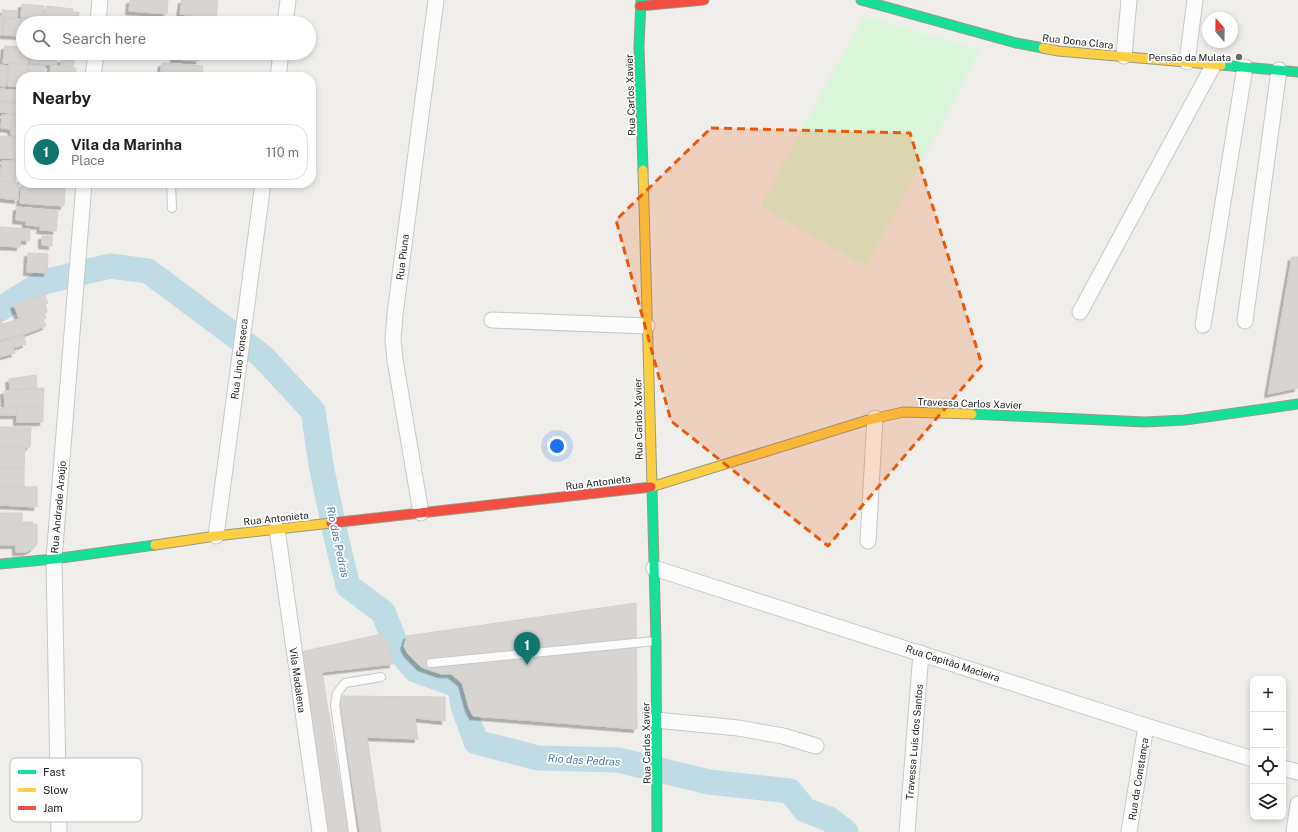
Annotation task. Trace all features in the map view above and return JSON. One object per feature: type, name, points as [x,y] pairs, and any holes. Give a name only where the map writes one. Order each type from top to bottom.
[{"type":"street","points":[[99,16],[100,0]]},
{"type":"street","points":[[286,16],[288,0]]},
{"type":"street","name":"Rua Piuna","points":[[421,513],[395,360],[393,339],[436,0]]},
{"type":"street","points":[[640,3],[704,0]]},
{"type":"street","name":"Rua Dona Clara","points":[[861,0],[1016,44],[1058,51],[1298,72]]},
{"type":"street","points":[[1124,56],[1129,0]]},
{"type":"street","points":[[1187,62],[1195,0]]},
{"type":"street","name":"Rua Carlos Xavier","points":[[640,3],[639,46],[656,641],[657,832]]},
{"type":"street","points":[[94,72],[95,60]]},
{"type":"street","points":[[279,72],[280,60]]},
{"type":"street","points":[[1080,312],[1214,64]]},
{"type":"street","points":[[1203,325],[1245,67]]},
{"type":"street","points":[[1245,321],[1279,70]]},
{"type":"street","name":"Rua Andrade Araújo","points":[[58,758],[54,559],[84,188]]},
{"type":"street","name":"Rua Lino Fonseca","points":[[216,536],[262,188]]},
{"type":"street","points":[[492,320],[647,326]]},
{"type":"street","name":"Travessa Carlos Xavier","points":[[651,486],[875,418],[903,412],[1146,422],[1185,420],[1298,404]]},
{"type":"street","points":[[868,541],[875,418]]},
{"type":"street","name":"Rua Antonieta","points":[[0,564],[54,559],[216,536],[651,486]]},
{"type":"street","name":"Vila Madalena","points":[[277,529],[320,832]]},
{"type":"street","name":"Rua Capitão Macieira","points":[[654,568],[1250,758]]},
{"type":"street","name":"Travessa Luís dos Santos","points":[[907,832],[921,653]]},
{"type":"street","points":[[656,720],[738,728],[783,736],[816,746]]},
{"type":"street","name":"Rua da Constança","points":[[1129,832],[1146,726]]},
{"type":"street","points":[[1286,769],[1298,772]]},
{"type":"street","points":[[1294,832],[1298,804]]},
{"type":"street","name":"Rua Andrade Araújo","points":[[59,822],[59,832]]},
{"type":"lane","points":[[171,188],[172,208]]},
{"type":"lane","points":[[431,663],[656,641]]},
{"type":"lane","points":[[352,832],[335,705],[337,692],[345,683],[381,677]]},
{"type":"highlighted area","points":[[711,128],[910,133],[982,365],[828,546],[671,421],[616,220]]},
{"type":"green space","points":[[864,16],[980,50],[867,267],[760,206]]},
{"type":"building","points":[[130,0],[168,0],[167,14],[129,11]]},
{"type":"building","points":[[182,0],[218,0],[216,16],[194,16],[180,14]]},
{"type":"building","points":[[22,4],[44,6],[43,16],[21,16]]},
{"type":"building","points":[[46,6],[73,9],[72,16],[45,16]]},
{"type":"building","points":[[2,10],[17,11],[16,18],[3,17],[2,35],[0,35],[0,16],[2,16]]},
{"type":"building","points":[[74,12],[79,12],[79,16],[74,16]]},
{"type":"building","points":[[4,18],[16,19],[16,36],[3,35]]},
{"type":"building","points":[[5,46],[16,47],[16,60],[28,60],[28,64],[3,63]]},
{"type":"building","points":[[30,60],[56,60],[56,65],[30,63]]},
{"type":"building","points":[[61,60],[74,60],[73,67],[61,66]]},
{"type":"building","points":[[162,63],[203,66],[202,72],[161,72]]},
{"type":"building","points":[[9,64],[28,65],[27,72],[16,72],[16,87],[8,86]]},
{"type":"building","points":[[0,65],[8,66],[6,86],[0,86]]},
{"type":"building","points":[[29,65],[45,66],[44,72],[28,72]]},
{"type":"building","points":[[51,65],[76,68],[76,72],[50,72]]},
{"type":"building","points":[[0,89],[16,91],[16,102],[0,101]]},
{"type":"building","points":[[0,102],[16,104],[16,114],[0,112]]},
{"type":"building","points":[[2,115],[12,115],[11,129],[1,128]]},
{"type":"building","points":[[12,115],[16,115],[16,136],[11,135]]},
{"type":"building","points":[[0,136],[16,137],[16,159],[0,158]]},
{"type":"building","points":[[2,161],[16,161],[15,182],[0,181]]},
{"type":"building","points":[[0,181],[16,183],[16,188],[19,188],[18,200],[0,198]]},
{"type":"building","points":[[22,188],[65,188],[64,206],[20,203]]},
{"type":"building","points":[[17,207],[58,211],[56,231],[40,230],[41,226],[26,225],[26,221],[16,220]]},
{"type":"building","points":[[0,227],[30,229],[29,241],[20,240],[20,247],[0,246]]},
{"type":"building","points":[[42,236],[52,236],[52,246],[42,245]]},
{"type":"building","points":[[28,253],[48,254],[47,273],[27,272]]},
{"type":"building","points":[[1292,257],[1298,257],[1298,388],[1268,394]]},
{"type":"building","points":[[44,294],[48,303],[45,304],[47,312],[44,313],[46,318],[43,319],[46,326],[25,334],[14,305]]},
{"type":"building","points":[[0,319],[7,338],[0,340]]},
{"type":"building","points":[[19,319],[25,334],[7,338],[3,324]]},
{"type":"building","points":[[24,335],[26,344],[13,348],[15,353],[0,357],[0,342]]},
{"type":"building","points":[[36,375],[37,388],[10,390],[9,379]]},
{"type":"building","points":[[44,388],[43,408],[5,408],[4,391]]},
{"type":"building","points":[[0,408],[17,408],[17,415],[0,415]]},
{"type":"building","points":[[17,408],[43,408],[43,422],[17,422]]},
{"type":"building","points":[[0,427],[31,427],[30,447],[0,446]]},
{"type":"building","points":[[0,446],[25,447],[24,469],[0,468]]},
{"type":"building","points":[[0,468],[24,469],[24,487],[0,486]]},
{"type":"building","points":[[0,486],[37,487],[37,507],[0,505]]},
{"type":"building","points":[[0,513],[22,513],[22,522],[33,522],[33,525],[0,525]]},
{"type":"building","points":[[37,524],[37,544],[33,549],[26,552],[16,552],[16,545],[0,545],[0,525]]},
{"type":"building","points":[[636,603],[637,729],[473,716],[469,708],[462,683],[451,674],[441,674],[421,667],[408,654],[404,646],[407,636]]},
{"type":"building","points":[[382,634],[388,642],[393,664],[322,672],[348,832],[325,832],[296,653]]},
{"type":"building","points":[[339,696],[445,697],[445,721],[415,718],[418,739],[367,737],[381,832],[360,832]]},
{"type":"waterway","name":"Rio das Pedras","points":[[0,309],[44,282],[110,266],[148,271],[262,356],[313,411],[321,465],[348,586],[383,612],[398,649],[415,670],[460,686],[463,706],[476,742],[538,758],[618,760],[709,782],[790,791],[805,810],[829,819],[846,832]]},
{"type":"traffic: fast","points":[[641,0],[639,46],[643,170]]},
{"type":"traffic: fast","points":[[861,0],[1016,43],[1043,48]]},
{"type":"traffic: fast","points":[[1221,65],[1298,72]]},
{"type":"traffic: fast","points":[[972,414],[1145,422],[1185,420],[1298,404]]},
{"type":"traffic: fast","points":[[652,486],[656,641],[657,832]]},
{"type":"traffic: fast","points":[[0,564],[54,559],[155,545]]},
{"type":"traffic: slow","points":[[1043,48],[1058,51],[1221,65]]},
{"type":"traffic: slow","points":[[643,170],[652,486]]},
{"type":"traffic: slow","points":[[651,487],[868,420],[903,412],[972,414]]},
{"type":"traffic: slow","points":[[155,545],[216,536],[331,523]]},
{"type":"traffic: jam","points":[[640,6],[704,0]]},
{"type":"traffic: jam","points":[[331,523],[651,487]]},
{"type":"place","name":"Pensão da Mulata","points":[[1239,57]]},
{"type":"place","name":"Vila da Marinha","points":[[527,665]]}]
